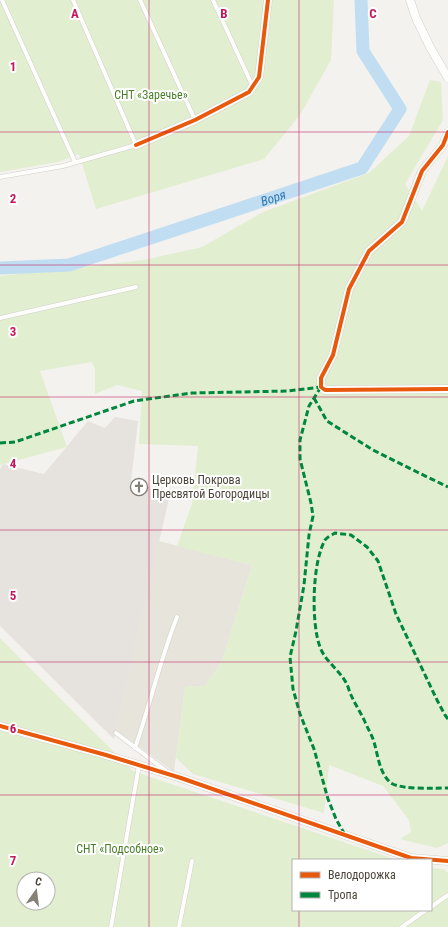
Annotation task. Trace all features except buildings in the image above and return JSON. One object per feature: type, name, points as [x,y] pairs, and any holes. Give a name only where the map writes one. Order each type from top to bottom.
[{"type":"street","points":[[136,145],[195,120],[249,92],[259,77],[268,0]]},
{"type":"street","points":[[410,0],[416,18],[430,47],[448,78]]},
{"type":"street","points":[[448,132],[443,145],[422,171],[402,222],[369,251],[348,289],[333,355],[321,378],[321,387],[325,390],[448,389]]},
{"type":"street","points":[[0,726],[106,755],[172,776],[411,858],[423,859]]},
{"type":"street","points":[[432,860],[448,861]]},
{"type":"lane","points":[[2,0],[75,162]]},
{"type":"lane","points":[[0,176],[63,166],[136,145],[73,0]]},
{"type":"lane","points":[[140,0],[195,120]]},
{"type":"lane","points":[[213,0],[253,87]]},
{"type":"lane","points":[[0,318],[136,287]]},
{"type":"lane","points":[[135,748],[168,641],[177,617]]},
{"type":"lane","points":[[116,733],[172,776]]},
{"type":"lane","points":[[111,927],[139,766]]},
{"type":"lane","points":[[179,927],[192,861]]},
{"type":"lane","points":[[432,906],[448,895]]},
{"type":"lane","points":[[402,927],[425,911]]},
{"type":"shaded area","points":[[115,417],[138,421],[131,481],[170,494],[114,739],[0,626],[0,469],[3,464],[44,474],[88,421],[105,428]]},
{"type":"shaded area","points":[[159,541],[252,565],[222,661],[205,686],[185,687],[174,772],[116,730]]},
{"type":"green space","name":"СНТ «Заречье»","points":[[0,0],[334,0],[331,60],[300,115],[264,159],[96,209],[79,154],[58,162],[0,172]]},
{"type":"green space","points":[[430,80],[441,82],[443,120],[405,184],[422,211],[448,156],[448,843],[437,848],[400,839],[411,832],[409,820],[383,786],[329,765],[324,813],[193,774],[176,758],[185,687],[205,686],[222,661],[252,565],[177,546],[192,504],[198,446],[139,444],[142,391],[117,385],[95,394],[95,369],[92,362],[40,371],[67,447],[0,465],[0,276],[144,260],[202,247],[263,212],[369,173],[409,136]]},
{"type":"green space","name":"СНТ «Подсобное»","points":[[0,638],[133,771],[394,859],[292,859],[292,911],[432,911],[432,868],[444,869],[448,873],[448,927],[0,927]]},
{"type":"waterway","name":"Воря","points":[[0,268],[69,265],[362,168],[400,109],[363,51],[361,0]]},
{"type":"marked path","points":[[321,387],[309,406],[300,440],[300,459],[313,516],[309,535],[304,585],[290,657],[293,689],[300,714],[314,749],[328,799],[336,819],[345,835]]},
{"type":"marked path","points":[[0,443],[15,442],[134,401],[192,393],[288,391],[321,387]]},
{"type":"marked path","points":[[314,398],[327,421],[373,450],[448,487]]},
{"type":"marked path","points":[[448,719],[437,700],[396,614],[378,561],[367,547],[351,535],[335,533],[328,537],[325,540],[317,563],[314,593],[315,623],[322,652],[347,684],[372,737],[381,769],[387,779],[391,783],[403,787],[448,788]]},
{"type":"cycle path","points":[[136,145],[195,120],[249,92],[259,77],[268,0]]},
{"type":"cycle path","points":[[448,132],[443,145],[422,171],[402,222],[369,251],[349,289],[333,355],[321,378],[321,387],[325,390],[448,389]]},
{"type":"cycle path","points":[[0,726],[106,755],[181,778],[411,858],[423,859]]},
{"type":"cycle path","points":[[432,860],[448,861]]},
{"type":"place","name":"Церковь Покрова Пресвятой Богородицы","points":[[139,487]]}]
